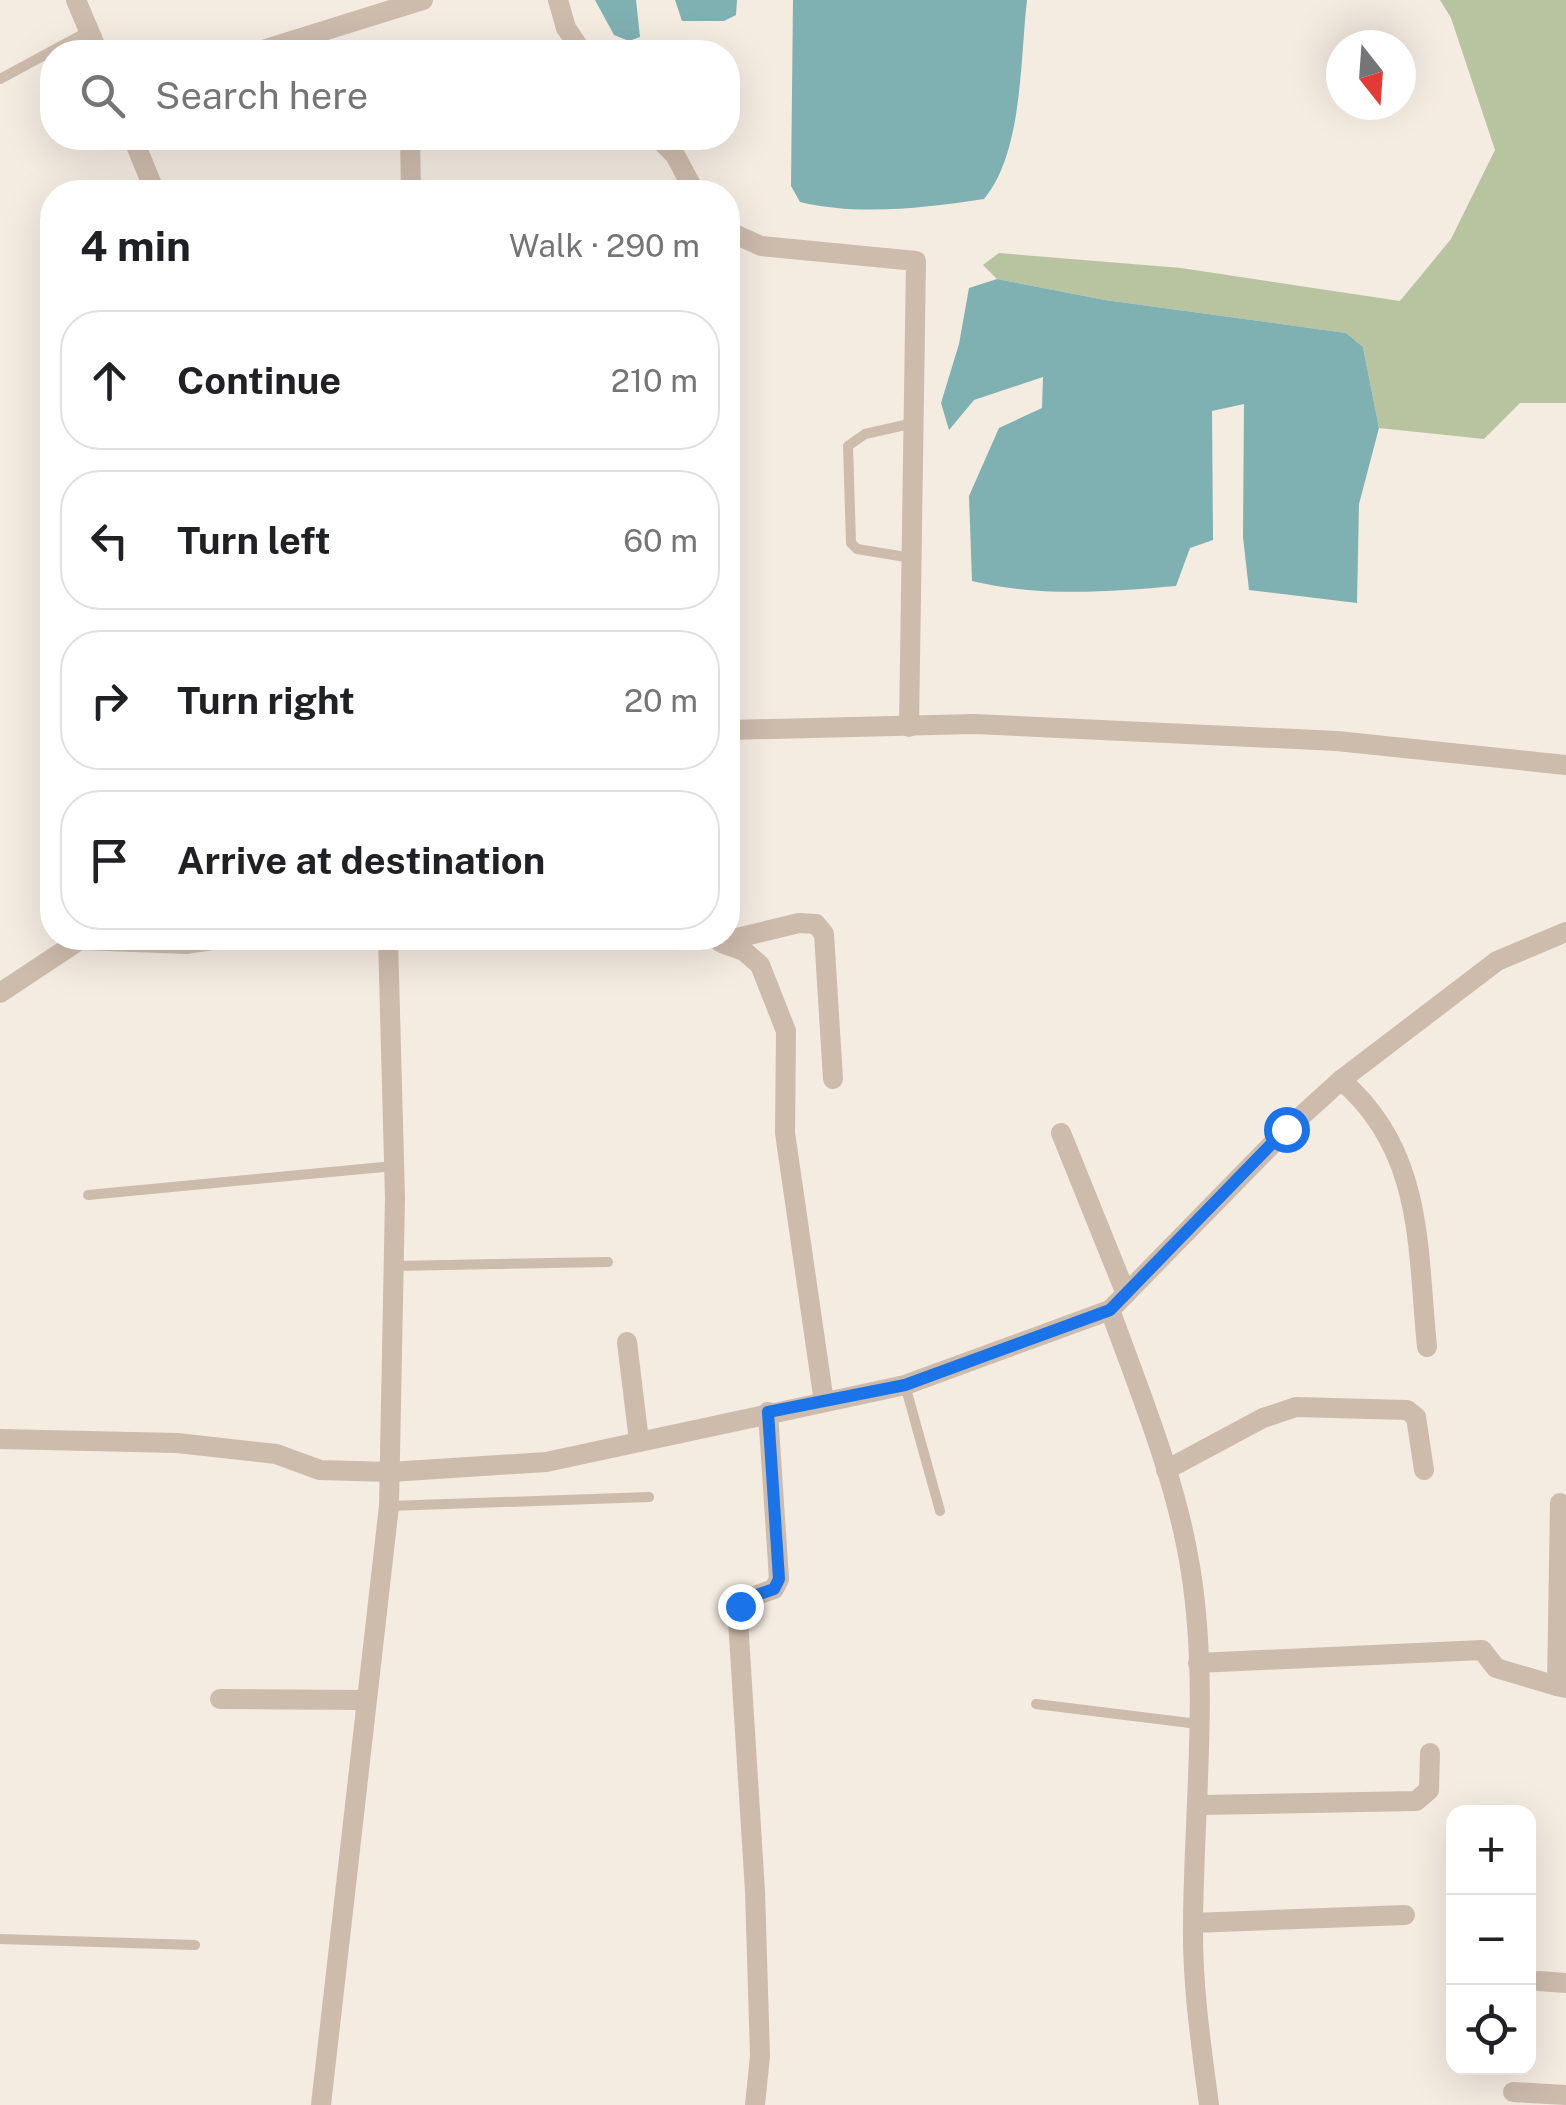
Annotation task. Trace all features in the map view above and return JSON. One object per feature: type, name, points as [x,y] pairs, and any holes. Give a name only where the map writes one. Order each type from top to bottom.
[{"type":"street","points":[[76,0],[93,40]]},
{"type":"street","points":[[295,40],[423,0]]},
{"type":"street","points":[[558,0],[574,40]]},
{"type":"street","points":[[139,150],[151,180]]},
{"type":"street","points":[[410,150],[411,180]]},
{"type":"street","points":[[670,150],[689,180]]},
{"type":"street","points":[[740,236],[761,246],[916,262],[909,727]]},
{"type":"street","points":[[740,730],[974,724],[1337,741],[1566,765]]},
{"type":"street","points":[[740,935],[799,923],[816,924],[824,934],[834,1079]]},
{"type":"street","points":[[0,1439],[177,1443],[276,1454],[320,1470],[390,1472],[546,1462],[905,1385],[1110,1310],[1286,1129],[1342,1080],[1497,961],[1566,932]]},
{"type":"street","points":[[740,949],[760,965],[786,1032],[786,1133],[824,1402]]},
{"type":"street","points":[[0,993],[64,950]]},
{"type":"street","points":[[322,2105],[390,1506],[394,1166],[388,950]]},
{"type":"street","points":[[1342,1080],[1370,1104],[1387,1128],[1406,1177],[1427,1348]]},
{"type":"street","points":[[1061,1133],[1126,1294]]},
{"type":"street","points":[[1110,1310],[1166,1470],[1191,1572],[1198,1662],[1200,1805],[1193,1923],[1209,2105]]},
{"type":"street","points":[[627,1342],[639,1441]]},
{"type":"street","points":[[1166,1470],[1263,1418],[1296,1407],[1408,1410],[1416,1418],[1424,1470]]},
{"type":"street","points":[[755,2105],[760,2056],[755,1891],[738,1620],[740,1606],[748,1598],[774,1589],[779,1579],[768,1412]]},
{"type":"street","points":[[1198,1662],[1482,1650],[1496,1668],[1561,1687],[1560,1503]]},
{"type":"street","points":[[220,1699],[366,1700]]},
{"type":"street","points":[[1200,1805],[1416,1801],[1429,1790],[1430,1753]]},
{"type":"street","points":[[1193,1923],[1405,1914]]},
{"type":"street","points":[[1539,1981],[1566,1983]]},
{"type":"street","points":[[1513,2092],[1566,2095]]},
{"type":"lane","points":[[73,40],[90,31]]},
{"type":"lane","points":[[0,79],[40,58]]},
{"type":"lane","points":[[913,558],[857,549],[851,544],[848,446],[864,434],[916,423]]},
{"type":"lane","points":[[88,1194],[394,1166]]},
{"type":"lane","points":[[394,1266],[608,1262]]},
{"type":"lane","points":[[905,1385],[940,1511]]},
{"type":"lane","points":[[390,1506],[650,1496]]},
{"type":"lane","points":[[1036,1704],[1198,1724]]},
{"type":"lane","points":[[0,1939],[194,1945]]},
{"type":"green space","points":[[1440,0],[1566,0],[1566,403],[1520,403],[1484,439],[1379,428],[1363,347],[1346,333],[1105,300],[997,279],[983,265],[999,253],[1181,268],[1400,301],[1451,239],[1495,150],[1451,18]]},
{"type":"water","points":[[595,0],[636,0],[640,37],[626,40],[614,35]]},
{"type":"water","points":[[675,0],[737,0],[736,15],[724,21],[682,21]]},
{"type":"water","points":[[793,0],[1027,0],[1013,131],[997,180],[984,199],[868,210],[800,202],[791,186]]},
{"type":"water","points":[[997,279],[1105,300],[1346,333],[1363,347],[1379,428],[1359,504],[1357,603],[1249,590],[1243,537],[1244,404],[1212,411],[1213,540],[1190,548],[1176,586],[1048,591],[972,581],[969,496],[999,428],[1042,408],[1043,377],[974,400],[949,430],[941,403],[959,344],[969,288]]},
{"type":"route","points":[[740,1606],[748,1598],[774,1589],[779,1579],[768,1412],[905,1385],[1110,1310],[1286,1129]]}]
